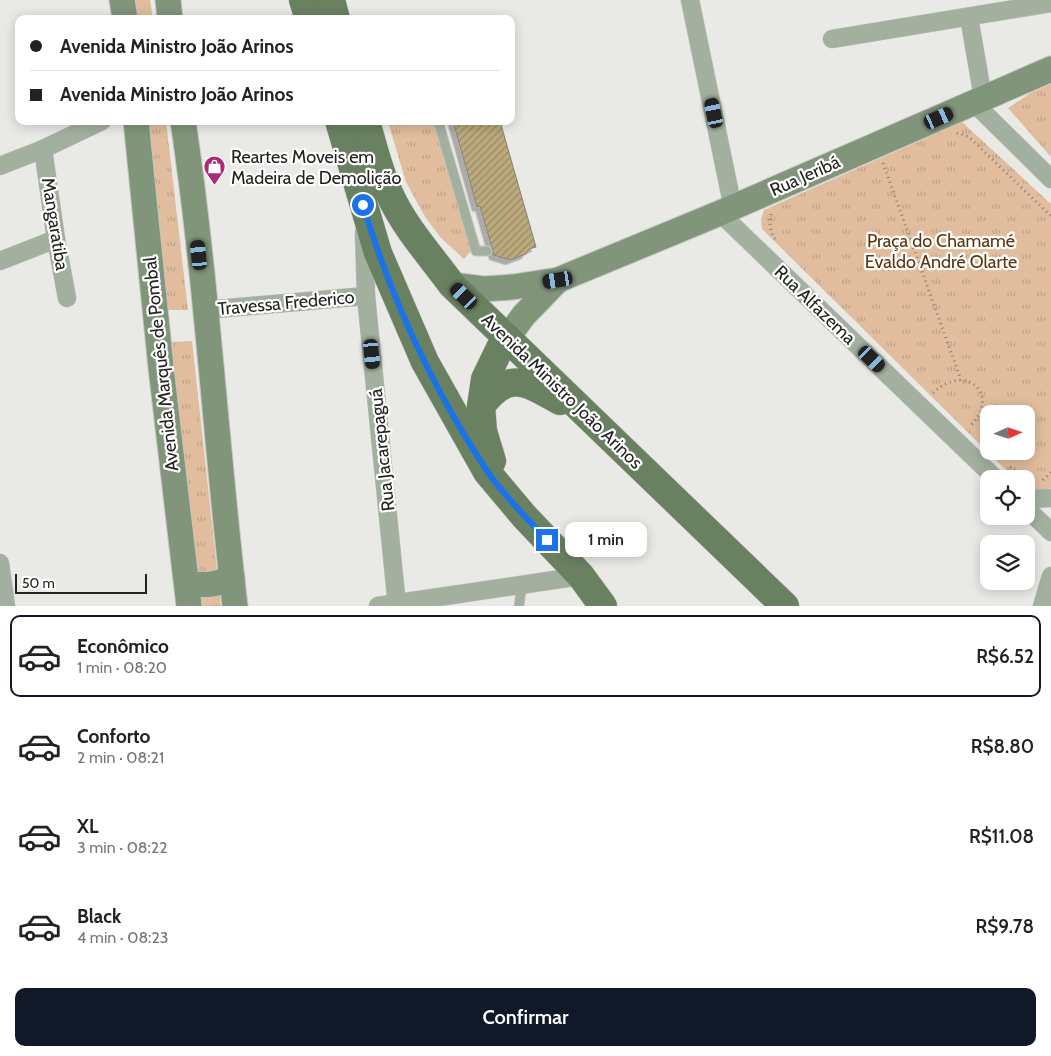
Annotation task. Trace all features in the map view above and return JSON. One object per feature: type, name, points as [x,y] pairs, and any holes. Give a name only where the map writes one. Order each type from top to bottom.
[{"type":"main road","points":[[122,0],[124,15]]},
{"type":"main road","points":[[168,0],[170,15]]},
{"type":"main road","points":[[303,0],[308,15]]},
{"type":"main road","points":[[331,0],[335,15]]},
{"type":"main road","name":"Rua Jeribá","points":[[558,280],[727,210],[1051,69]]},
{"type":"main road","name":"Avenida Marquês de Pombal","points":[[136,125],[161,368],[188,594]]},
{"type":"main road","points":[[184,125],[205,310],[235,606]]},
{"type":"main road","points":[[340,125],[378,253],[425,362],[488,472],[524,516],[581,576],[601,604]]},
{"type":"main road","name":"Avenida Ministro João Arinos","points":[[367,125],[390,196],[409,228],[452,285],[784,606]]},
{"type":"main road","points":[[524,516],[494,469],[483,430],[481,406],[485,379],[500,348],[524,315],[558,280]]},
{"type":"main road","points":[[452,285],[484,289],[558,280]]},
{"type":"main road","points":[[481,406],[490,394],[499,387],[509,383],[520,382],[531,385],[592,420]]},
{"type":"main road","points":[[188,594],[204,586],[232,578]]},
{"type":"street","points":[[690,0],[727,210]]},
{"type":"street","points":[[832,39],[1051,3]]},
{"type":"street","points":[[969,16],[978,100],[1051,179]]},
{"type":"street","points":[[0,166],[43,149],[94,125]]},
{"type":"street","name":"Mangaratiba","points":[[43,149],[67,298]]},
{"type":"street","name":"Rua Jacarepaguá","points":[[363,205],[366,296],[397,605]]},
{"type":"street","name":"Rua Alfazema","points":[[727,210],[987,470]]},
{"type":"street","points":[[0,261],[56,239]]},
{"type":"street","name":"Travessa Frederico","points":[[205,310],[366,296]]},
{"type":"street","points":[[1035,499],[1051,498]]},
{"type":"street","points":[[1035,517],[1051,532]]},
{"type":"street","points":[[0,563],[6,606]]},
{"type":"street","points":[[378,606],[397,605],[581,576]]},
{"type":"street","points":[[1042,606],[1051,576]]},
{"type":"lane","points":[[439,125],[476,251],[487,251]]},
{"type":"lane","points":[[519,606],[522,584]]},
{"type":"path","points":[[952,132],[969,137],[1051,216]]},
{"type":"path","points":[[882,160],[961,380]]},
{"type":"path","points":[[776,209],[771,212],[769,220],[774,239],[781,245]]},
{"type":"path","points":[[926,387],[934,393],[949,382],[961,380],[971,383],[978,388],[982,395],[981,412],[969,428]]},
{"type":"path","points":[[962,421],[975,434]]},
{"type":"green space","points":[[129,0],[150,0],[152,15],[131,15]]},
{"type":"green space","points":[[1051,84],[1051,157],[1008,108],[1032,92]]},
{"type":"green space","name":"Praça do Chamamé Evaldo André Olarte","points":[[962,122],[1051,204],[1051,488],[1041,493],[1035,491],[1035,470],[1006,470],[996,460],[1035,460],[1035,405],[980,405],[980,444],[762,229],[761,219],[764,210]]},
{"type":"green space","points":[[144,125],[166,125],[188,310],[167,310]]},
{"type":"green space","points":[[389,125],[434,125],[472,246],[464,259],[440,237],[424,215],[406,182]]},
{"type":"green space","points":[[192,341],[221,606],[201,606],[169,342]]},
{"type":"building","points":[[454,125],[501,125],[536,247],[529,249],[526,254],[510,260],[494,255],[480,206],[477,207]]},
{"type":"place","name":"Reartes Moveis em Madeira de Demolição","points":[[215,186]]},
{"type":"route","points":[[363,205],[378,253],[425,362],[488,472],[524,516],[547,540]]}]
